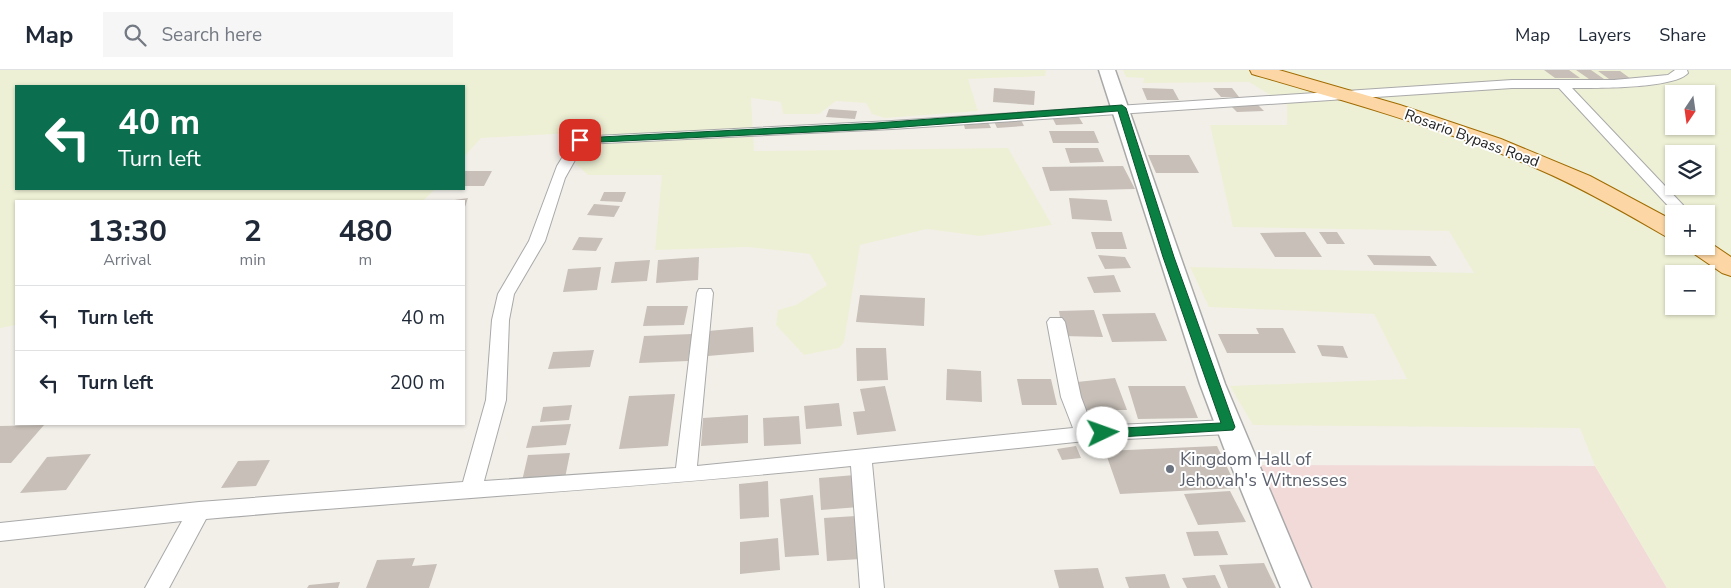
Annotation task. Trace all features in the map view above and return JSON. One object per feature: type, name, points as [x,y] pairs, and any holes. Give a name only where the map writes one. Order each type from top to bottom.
[{"type":"main road","name":"Rosario Bypass Road","points":[[1259,70],[1352,94],[1479,131],[1529,150],[1590,177],[1665,215]]},
{"type":"main road","name":"Rosario Bypass Road","points":[[1280,70],[1527,156],[1587,184],[1665,226]]},
{"type":"main road","points":[[1715,244],[1731,254]]},
{"type":"main road","points":[[1712,255],[1731,268]]},
{"type":"street","points":[[1107,70],[1122,108],[1168,257],[1229,427],[1296,588]]},
{"type":"street","points":[[1539,70],[1556,84],[1675,205]]},
{"type":"street","points":[[471,490],[496,400],[498,385],[498,338],[506,294],[537,242],[557,176],[567,156],[580,140],[884,126],[1122,108],[1352,94],[1640,82],[1678,76],[1681,70]]},
{"type":"street","points":[[686,475],[705,293]]},
{"type":"street","points":[[1056,322],[1071,397],[1084,434]]},
{"type":"street","points":[[0,532],[199,511],[686,475],[1084,434],[1229,427]]},
{"type":"street","points":[[861,458],[872,588]]},
{"type":"street","points":[[157,588],[199,511]]},
{"type":"shaded area","points":[[1246,465],[1595,466],[1667,588],[1303,588]]},
{"type":"green space","points":[[0,70],[1046,70],[1045,76],[968,79],[978,111],[885,118],[872,114],[866,103],[836,101],[819,114],[783,114],[781,102],[751,98],[754,151],[1008,148],[1052,225],[980,236],[927,229],[860,245],[844,342],[839,348],[804,355],[776,325],[778,310],[796,305],[827,285],[810,254],[748,247],[655,250],[662,175],[588,175],[576,164],[573,133],[481,138],[465,156],[465,85],[15,85],[15,190],[434,190],[424,200],[15,200],[15,325],[0,328]]},
{"type":"green space","points":[[1123,70],[1731,70],[1731,588],[1667,588],[1595,466],[1580,428],[1253,425],[1230,386],[1407,379],[1374,314],[1209,307],[1190,267],[1474,273],[1449,231],[1233,227],[1210,125],[1287,125],[1287,105],[1249,82],[1143,83],[1144,78],[1126,77]]},
{"type":"building","points":[[1544,70],[1569,70],[1580,78],[1555,78]]},
{"type":"building","points":[[1576,70],[1591,70],[1604,79],[1589,79]]},
{"type":"building","points":[[1598,71],[1620,71],[1631,79],[1609,79]]},
{"type":"building","points":[[994,88],[1035,91],[1034,105],[993,102]]},
{"type":"building","points":[[1142,88],[1173,89],[1179,100],[1147,100]]},
{"type":"building","points":[[1213,88],[1232,88],[1239,97],[1221,97]]},
{"type":"building","points":[[1256,103],[1264,111],[1237,112],[1230,105]]},
{"type":"building","points":[[829,109],[857,111],[855,119],[826,117]]},
{"type":"building","points":[[1077,114],[1083,124],[1056,125],[1051,115]]},
{"type":"building","points":[[1020,118],[1024,126],[997,128],[993,119]]},
{"type":"building","points":[[987,120],[991,128],[965,129],[963,121]]},
{"type":"building","points":[[1049,131],[1094,131],[1099,143],[1053,143]]},
{"type":"building","points":[[1065,148],[1098,148],[1104,162],[1070,163]]},
{"type":"building","points":[[1148,155],[1189,155],[1199,173],[1156,173]]},
{"type":"building","points":[[1123,166],[1135,189],[1050,191],[1042,167]]},
{"type":"building","points":[[465,171],[492,171],[484,186],[465,186]]},
{"type":"building","points":[[604,192],[626,192],[622,202],[600,201]]},
{"type":"building","points":[[468,198],[465,207],[465,200],[455,200]]},
{"type":"building","points":[[1069,198],[1107,200],[1112,221],[1072,219]]},
{"type":"building","points":[[594,204],[620,206],[614,217],[587,215]]},
{"type":"building","points":[[1091,232],[1122,232],[1127,249],[1096,249]]},
{"type":"building","points":[[1305,232],[1322,257],[1275,257],[1260,233]]},
{"type":"building","points":[[1319,232],[1337,232],[1345,244],[1327,244]]},
{"type":"building","points":[[579,237],[603,238],[596,251],[572,250]]},
{"type":"building","points":[[1098,255],[1125,257],[1131,268],[1105,269]]},
{"type":"building","points":[[1367,255],[1430,256],[1437,266],[1374,265]]},
{"type":"building","points":[[699,257],[698,280],[656,283],[658,260]]},
{"type":"building","points":[[650,260],[647,281],[611,283],[615,262]]},
{"type":"building","points":[[601,267],[597,290],[563,292],[568,269]]},
{"type":"building","points":[[1114,275],[1121,292],[1094,293],[1087,277]]},
{"type":"building","points":[[860,295],[925,298],[924,326],[856,322]]},
{"type":"building","points":[[647,306],[688,306],[684,325],[643,326]]},
{"type":"building","points":[[1094,310],[1103,337],[1063,336],[1059,311]]},
{"type":"building","points":[[1155,313],[1167,341],[1112,342],[1102,314]]},
{"type":"building","points":[[753,327],[754,352],[708,356],[708,331]]},
{"type":"building","points":[[1256,328],[1283,328],[1296,353],[1227,353],[1218,334],[1259,334]]},
{"type":"building","points":[[692,334],[688,361],[639,363],[644,336]]},
{"type":"building","points":[[1317,345],[1343,346],[1348,358],[1322,356]]},
{"type":"building","points":[[856,348],[886,348],[888,380],[857,381]]},
{"type":"building","points":[[594,350],[590,367],[548,369],[553,352]]},
{"type":"building","points":[[947,369],[981,371],[982,402],[946,400]]},
{"type":"building","points":[[1115,378],[1127,410],[1084,410],[1077,382]]},
{"type":"building","points":[[1017,379],[1051,379],[1057,405],[1022,405]]},
{"type":"building","points":[[885,386],[896,431],[857,435],[853,412],[865,411],[860,389]]},
{"type":"building","points":[[1128,386],[1185,386],[1198,418],[1138,419]]},
{"type":"building","points":[[675,394],[668,446],[619,449],[629,396]]},
{"type":"building","points":[[839,403],[842,426],[806,429],[804,406]]},
{"type":"building","points":[[572,405],[569,420],[540,422],[543,407]]},
{"type":"building","points":[[748,415],[748,443],[701,446],[703,418]]},
{"type":"building","points":[[799,416],[801,444],[764,446],[763,418]]},
{"type":"building","points":[[571,424],[566,445],[526,448],[532,426]]},
{"type":"building","points":[[44,425],[11,463],[0,463],[0,426]]},
{"type":"building","points":[[1076,446],[1081,458],[1062,460],[1057,449]]},
{"type":"building","name":"Kingdom Hall of Jehovah's Witnesses","points":[[1217,446],[1237,488],[1120,494],[1105,451]]},
{"type":"building","points":[[570,453],[565,478],[522,481],[528,455]]},
{"type":"building","points":[[91,454],[66,490],[20,493],[47,457]]},
{"type":"building","points":[[270,460],[256,486],[221,488],[238,461]]},
{"type":"building","points":[[855,475],[859,507],[821,510],[819,478]]},
{"type":"building","points":[[768,481],[769,517],[740,519],[739,484]]},
{"type":"building","points":[[1230,491],[1246,522],[1198,525],[1184,494]]},
{"type":"building","points":[[813,495],[819,555],[785,557],[780,499]]},
{"type":"building","points":[[856,516],[861,559],[827,561],[824,518]]},
{"type":"building","points":[[1218,531],[1228,555],[1194,556],[1186,532]]},
{"type":"building","points":[[778,538],[780,570],[740,574],[740,542]]},
{"type":"building","points":[[415,558],[412,566],[437,564],[429,588],[366,588],[377,560]]},
{"type":"building","points":[[1264,563],[1276,588],[1228,588],[1219,565]]},
{"type":"building","points":[[1098,568],[1104,588],[1059,588],[1054,570]]},
{"type":"building","points":[[1165,574],[1170,588],[1129,588],[1125,577]]},
{"type":"building","points":[[1215,575],[1221,588],[1187,588],[1182,578]]},
{"type":"building","points":[[340,582],[338,588],[307,588],[309,585]]},
{"type":"place","name":"Kingdom Hall of Jehovah's Witnesses","points":[[1170,469]]},
{"type":"route","points":[[580,140],[876,126],[1122,108],[1168,257],[1229,427],[1103,433]]}]
